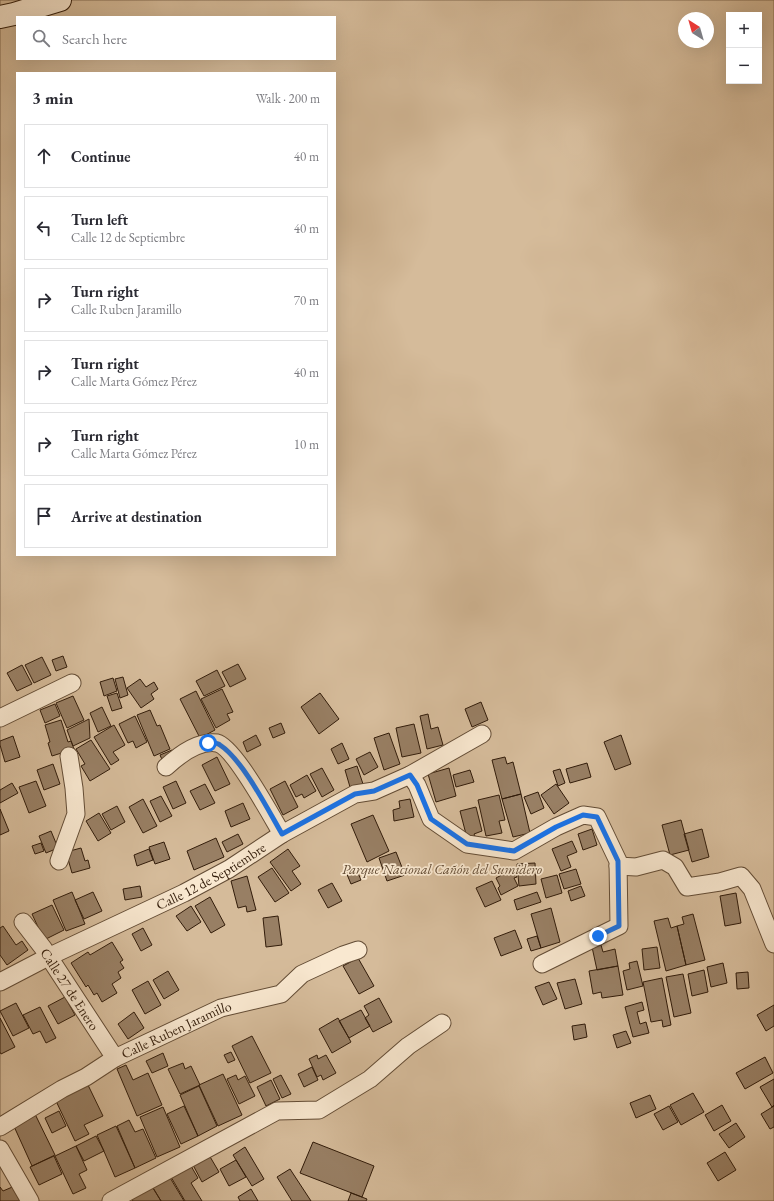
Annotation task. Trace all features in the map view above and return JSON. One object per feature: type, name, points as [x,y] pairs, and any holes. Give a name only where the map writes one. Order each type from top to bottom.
[{"type":"main road","points":[[0,16],[14,14],[60,0]]},
{"type":"street","points":[[0,718],[72,683]]},
{"type":"street","name":"Calle 12 de Septiembre","points":[[0,982],[48,957],[184,893],[229,869],[282,834],[355,794],[374,791],[410,775],[482,734]]},
{"type":"street","points":[[166,766],[185,751],[208,743],[219,743],[232,756],[250,779],[282,834]]},
{"type":"street","points":[[59,861],[76,814],[69,756]]},
{"type":"street","points":[[410,775],[417,785],[431,819],[467,844],[514,851],[556,827],[583,815],[597,817],[618,861],[619,926],[542,964]]},
{"type":"street","points":[[618,866],[636,867],[663,860],[675,867],[687,887],[720,882],[741,876],[752,889],[774,944]]},
{"type":"street","name":"Calle 27 de Enero","points":[[23,922],[43,948],[115,1058]]},
{"type":"street","name":"Calle Ruben Jaramillo","points":[[0,1127],[62,1089],[86,1077],[115,1058],[221,1008],[281,994],[302,974],[343,955],[358,950]]},
{"type":"street","points":[[111,1201],[278,1111],[319,1110],[370,1079],[408,1046],[442,1023]]},
{"type":"street","points":[[0,1149],[30,1201]]},
{"type":"green space","name":"Parque Nacional Cañón del Sumidero","points":[[0,0],[774,0],[774,1201],[0,1201]]},
{"type":"building","points":[[63,656],[67,667],[56,671],[52,660]]},
{"type":"building","points":[[42,657],[51,675],[34,683],[25,665]]},
{"type":"building","points":[[238,664],[246,679],[230,687],[222,672]]},
{"type":"building","points":[[22,665],[32,684],[17,691],[7,673]]},
{"type":"building","points":[[217,670],[225,686],[204,696],[196,681]]},
{"type":"building","points":[[123,677],[128,695],[120,698],[115,679]]},
{"type":"building","points":[[113,678],[117,691],[104,696],[100,682]]},
{"type":"building","points":[[140,679],[146,687],[154,682],[158,689],[151,694],[154,699],[141,708],[127,688]]},
{"type":"building","points":[[222,689],[233,712],[227,714],[230,720],[216,728],[201,699]]},
{"type":"building","points":[[196,691],[215,730],[200,738],[180,699]]},
{"type":"building","points":[[117,693],[122,708],[112,711],[107,696]]},
{"type":"building","points":[[320,693],[339,719],[319,734],[301,707]]},
{"type":"building","points":[[73,696],[84,720],[67,728],[56,703]]},
{"type":"building","points":[[481,702],[488,720],[472,727],[465,709]]},
{"type":"building","points":[[55,704],[60,716],[45,723],[40,710]]},
{"type":"building","points":[[102,707],[111,726],[98,732],[90,713]]},
{"type":"building","points":[[150,710],[157,726],[160,725],[170,749],[154,756],[137,715]]},
{"type":"building","points":[[428,714],[431,729],[438,727],[443,745],[427,749],[420,716]]},
{"type":"building","points":[[135,716],[147,742],[136,748],[133,741],[128,743],[119,724]]},
{"type":"building","points":[[89,719],[90,738],[73,746],[67,730]]},
{"type":"building","points":[[61,720],[68,742],[71,741],[74,749],[52,756],[45,725]]},
{"type":"building","points":[[281,723],[285,733],[273,738],[269,728]]},
{"type":"building","points":[[414,724],[421,753],[402,757],[396,728]]},
{"type":"building","points":[[114,725],[125,745],[113,752],[119,760],[111,765],[94,737]]},
{"type":"building","points":[[389,733],[400,764],[384,770],[374,738]]},
{"type":"building","points":[[256,735],[261,745],[247,752],[243,742]]},
{"type":"building","points":[[621,735],[631,764],[615,770],[604,742]]},
{"type":"building","points":[[13,736],[20,757],[5,762],[0,741]]},
{"type":"building","points":[[91,740],[110,769],[90,781],[81,766],[85,764],[76,749]]},
{"type":"building","points":[[342,743],[349,759],[338,764],[331,749]]},
{"type":"building","points":[[172,750],[175,756],[163,762],[160,755]]},
{"type":"building","points":[[370,752],[378,767],[364,775],[356,759]]},
{"type":"building","points":[[217,757],[230,784],[215,791],[202,765]]},
{"type":"building","points":[[505,757],[507,764],[513,762],[521,794],[502,799],[492,760]]},
{"type":"building","points":[[587,763],[591,777],[570,783],[566,769]]},
{"type":"building","points":[[53,764],[60,784],[44,790],[37,770]]},
{"type":"building","points":[[357,766],[363,784],[350,787],[345,770]]},
{"type":"building","points":[[322,768],[334,790],[322,797],[310,774]]},
{"type":"building","points":[[449,768],[456,796],[436,802],[428,774]]},
{"type":"building","points":[[560,769],[565,783],[558,786],[553,771]]},
{"type":"building","points":[[470,770],[474,782],[456,787],[453,775]]},
{"type":"building","points":[[307,775],[316,791],[304,798],[302,794],[296,797],[290,785]]},
{"type":"building","points":[[36,781],[46,806],[29,813],[19,787]]},
{"type":"building","points":[[176,781],[186,803],[173,809],[163,787]]},
{"type":"building","points":[[285,781],[298,807],[283,815],[270,789]]},
{"type":"building","points":[[12,783],[18,793],[0,803],[0,790]]},
{"type":"building","points":[[205,784],[215,803],[200,810],[190,791]]},
{"type":"building","points":[[556,784],[569,803],[554,814],[541,795]]},
{"type":"building","points":[[538,792],[544,808],[531,814],[524,797]]},
{"type":"building","points":[[521,794],[530,833],[513,837],[502,799]]},
{"type":"building","points":[[499,795],[505,820],[499,821],[502,833],[486,836],[478,800]]},
{"type":"building","points":[[161,796],[172,816],[160,822],[150,801]]},
{"type":"building","points":[[143,799],[157,826],[143,833],[129,807]]},
{"type":"building","points":[[410,799],[414,817],[394,821],[393,810],[400,808],[399,801]]},
{"type":"building","points":[[243,803],[250,819],[231,827],[225,811]]},
{"type":"building","points":[[117,806],[125,822],[111,830],[102,814]]},
{"type":"building","points":[[476,807],[482,831],[474,834],[475,836],[467,838],[460,811]]},
{"type":"building","points":[[0,809],[9,831],[0,835]]},
{"type":"building","points":[[99,813],[111,833],[98,841],[86,821]]},
{"type":"building","points":[[373,815],[389,851],[367,862],[351,824]]},
{"type":"building","points":[[681,820],[689,850],[670,855],[662,825]]},
{"type":"building","points":[[592,829],[597,845],[583,850],[578,834]]},
{"type":"building","points":[[702,829],[709,857],[692,862],[684,834]]},
{"type":"building","points":[[51,831],[58,848],[46,853],[39,836]]},
{"type":"building","points":[[238,834],[243,844],[227,852],[222,842]]},
{"type":"building","points":[[216,838],[224,857],[194,870],[187,851]]},
{"type":"building","points":[[572,841],[577,852],[567,856],[571,867],[561,871],[552,849]]},
{"type":"building","points":[[164,842],[170,859],[155,864],[149,847]]},
{"type":"building","points":[[41,843],[44,851],[35,854],[32,846]]},
{"type":"building","points":[[81,848],[85,861],[88,860],[90,868],[72,873],[66,852]]},
{"type":"building","points":[[149,849],[153,860],[137,866],[134,855]]},
{"type":"building","points":[[288,849],[300,866],[292,871],[301,884],[291,891],[270,862]]},
{"type":"building","points":[[396,852],[405,875],[387,881],[379,858]]},
{"type":"building","points":[[535,863],[536,884],[519,886],[517,864]]},
{"type":"building","points":[[272,868],[289,893],[275,902],[258,877]]},
{"type":"building","points":[[356,868],[361,880],[351,884],[346,872]]},
{"type":"building","points":[[513,869],[517,877],[514,878],[518,886],[501,895],[498,888],[500,886],[496,878]]},
{"type":"building","points":[[576,869],[581,884],[564,889],[559,874]]},
{"type":"building","points":[[557,875],[562,893],[546,898],[541,879]]},
{"type":"building","points":[[247,876],[256,910],[247,912],[246,906],[238,908],[231,881]]},
{"type":"building","points":[[492,881],[501,900],[485,907],[476,888]]},
{"type":"building","points":[[332,883],[342,901],[328,908],[318,890]]},
{"type":"building","points":[[140,886],[142,897],[125,900],[123,889]]},
{"type":"building","points":[[581,886],[585,896],[571,901],[568,891]]},
{"type":"building","points":[[72,892],[85,924],[66,931],[53,900]]},
{"type":"building","points":[[93,892],[102,911],[84,919],[75,900]]},
{"type":"building","points":[[537,892],[541,902],[517,910],[514,900]]},
{"type":"building","points":[[736,893],[741,923],[725,926],[720,896]]},
{"type":"building","points":[[210,897],[225,925],[211,933],[195,906]]},
{"type":"building","points":[[52,905],[64,930],[44,940],[32,914]]},
{"type":"building","points":[[191,906],[201,922],[187,931],[176,916]]},
{"type":"building","points":[[551,908],[560,942],[541,948],[531,914]]},
{"type":"building","points":[[693,914],[705,960],[686,965],[677,926],[684,924],[682,917]]},
{"type":"building","points":[[278,916],[282,945],[266,947],[263,918]]},
{"type":"building","points":[[668,918],[671,928],[677,926],[686,965],[666,971],[654,921]]},
{"type":"building","points":[[3,926],[16,945],[22,941],[28,950],[7,965],[0,955],[0,928]]},
{"type":"building","points":[[143,928],[152,945],[141,951],[132,934]]},
{"type":"building","points":[[515,930],[522,948],[501,956],[494,938]]},
{"type":"building","points":[[537,936],[541,948],[531,951],[527,939]]},
{"type":"building","points":[[112,942],[123,960],[120,962],[124,968],[118,972],[121,978],[112,984],[117,993],[102,1002],[97,993],[94,995],[88,985],[86,987],[71,963],[88,952],[90,955]]},
{"type":"building","points":[[601,945],[603,952],[615,949],[618,966],[597,970],[592,947]]},
{"type":"building","points":[[657,947],[660,968],[644,970],[642,949]]},
{"type":"building","points":[[358,958],[374,986],[359,994],[343,966]]},
{"type":"building","points":[[637,961],[643,986],[627,990],[623,971],[630,969],[629,963]]},
{"type":"building","points":[[723,963],[727,983],[711,987],[707,967]]},
{"type":"building","points":[[618,966],[623,995],[602,998],[601,992],[593,994],[589,971]]},
{"type":"building","points":[[704,970],[708,992],[692,996],[688,974]]},
{"type":"building","points":[[168,971],[179,990],[164,999],[153,980]]},
{"type":"building","points":[[748,972],[749,988],[737,989],[736,973]]},
{"type":"building","points":[[683,974],[691,1013],[674,1017],[666,977]]},
{"type":"building","points":[[662,978],[671,1025],[663,1027],[662,1020],[651,1022],[643,982]]},
{"type":"building","points":[[575,979],[582,1004],[565,1009],[557,983]]},
{"type":"building","points":[[148,981],[161,1005],[145,1014],[132,990]]},
{"type":"building","points":[[549,982],[557,999],[543,1005],[535,987]]},
{"type":"building","points":[[65,997],[75,1015],[58,1024],[48,1006]]},
{"type":"building","points":[[379,998],[392,1022],[373,1032],[365,1018],[369,1015],[364,1006]]},
{"type":"building","points":[[642,1002],[644,1010],[637,1012],[640,1024],[646,1022],[649,1033],[633,1037],[625,1007]]},
{"type":"building","points":[[16,1003],[29,1028],[13,1036],[0,1011]]},
{"type":"building","points":[[774,1005],[774,1026],[766,1031],[757,1015]]},
{"type":"building","points":[[40,1007],[56,1038],[46,1043],[40,1031],[33,1034],[23,1015]]},
{"type":"building","points":[[361,1010],[370,1026],[349,1038],[339,1021]]},
{"type":"building","points":[[134,1012],[144,1028],[128,1039],[118,1024]]},
{"type":"building","points":[[0,1018],[15,1047],[1,1054],[0,1052]]},
{"type":"building","points":[[338,1018],[351,1042],[332,1053],[319,1029]]},
{"type":"building","points":[[585,1024],[587,1037],[574,1040],[572,1026]]},
{"type":"building","points":[[626,1031],[631,1043],[617,1048],[613,1035]]},
{"type":"building","points":[[252,1036],[271,1073],[250,1083],[232,1046]]},
{"type":"building","points":[[231,1052],[235,1060],[228,1063],[224,1055]]},
{"type":"building","points":[[163,1053],[168,1066],[152,1073],[146,1061]]},
{"type":"building","points":[[317,1055],[318,1059],[326,1055],[336,1073],[323,1080],[321,1075],[317,1077],[309,1059]]},
{"type":"building","points":[[765,1057],[773,1073],[745,1089],[736,1073]]},
{"type":"building","points":[[183,1063],[185,1069],[191,1066],[200,1085],[180,1094],[168,1069]]},
{"type":"building","points":[[126,1065],[133,1080],[148,1073],[162,1105],[137,1116],[117,1069]]},
{"type":"building","points":[[312,1067],[318,1080],[304,1087],[298,1074]]},
{"type":"building","points":[[223,1074],[242,1115],[218,1126],[199,1085]]},
{"type":"building","points":[[236,1075],[238,1080],[245,1076],[255,1096],[239,1104],[227,1079]]},
{"type":"building","points":[[281,1075],[291,1094],[282,1098],[273,1079]]},
{"type":"building","points":[[774,1079],[774,1105],[772,1107],[760,1087]]},
{"type":"building","points":[[271,1080],[280,1099],[266,1106],[257,1087]]},
{"type":"building","points":[[88,1085],[103,1116],[84,1125],[89,1134],[75,1141],[56,1101]]},
{"type":"building","points":[[199,1086],[217,1126],[198,1136],[180,1095]]},
{"type":"building","points":[[693,1093],[704,1112],[681,1125],[670,1105]]},
{"type":"building","points":[[650,1095],[656,1109],[636,1118],[630,1103]]},
{"type":"building","points":[[722,1105],[731,1121],[714,1131],[705,1115]]},
{"type":"building","points":[[184,1106],[198,1136],[181,1144],[167,1114]]},
{"type":"building","points":[[669,1106],[678,1122],[663,1130],[654,1114]]},
{"type":"building","points":[[774,1106],[774,1127],[770,1129],[761,1114]]},
{"type":"building","points":[[163,1107],[180,1147],[157,1157],[140,1117]]},
{"type":"building","points":[[59,1111],[66,1126],[52,1133],[45,1118]]},
{"type":"building","points":[[34,1112],[55,1155],[32,1166],[12,1122]]},
{"type":"building","points":[[129,1120],[135,1132],[143,1129],[156,1158],[135,1168],[117,1126]]},
{"type":"building","points":[[736,1123],[745,1137],[729,1148],[719,1134]]},
{"type":"building","points":[[116,1126],[135,1168],[115,1177],[97,1135]]},
{"type":"building","points":[[96,1136],[104,1151],[84,1161],[76,1146]]},
{"type":"building","points":[[313,1142],[374,1166],[362,1197],[300,1173]]},
{"type":"building","points":[[76,1146],[87,1170],[79,1174],[86,1188],[73,1194],[55,1156]]},
{"type":"building","points":[[245,1147],[264,1179],[252,1186],[233,1155]]},
{"type":"building","points":[[725,1152],[736,1170],[718,1181],[707,1163]]},
{"type":"building","points":[[209,1155],[219,1172],[202,1182],[193,1165]]},
{"type":"building","points":[[54,1156],[62,1174],[39,1185],[30,1167]]},
{"type":"building","points":[[236,1160],[246,1177],[229,1186],[220,1169]]},
{"type":"building","points":[[191,1166],[198,1178],[191,1183],[202,1201],[185,1201],[171,1177]]},
{"type":"building","points":[[290,1169],[311,1201],[292,1201],[277,1177]]},
{"type":"building","points":[[169,1176],[184,1201],[161,1201],[152,1186]]},
{"type":"building","points":[[17,1185],[25,1201],[0,1201],[0,1187],[3,1191]]},
{"type":"building","points":[[151,1185],[161,1201],[133,1201],[130,1197]]},
{"type":"building","points":[[251,1189],[258,1201],[240,1201],[238,1197]]},
{"type":"building","points":[[351,1193],[367,1199],[366,1201],[348,1201]]},
{"type":"route","points":[[208,743],[219,743],[232,756],[250,779],[282,834],[355,794],[374,791],[410,775],[417,785],[431,819],[467,844],[514,851],[556,827],[583,815],[597,817],[618,861],[619,926],[598,936]]}]
